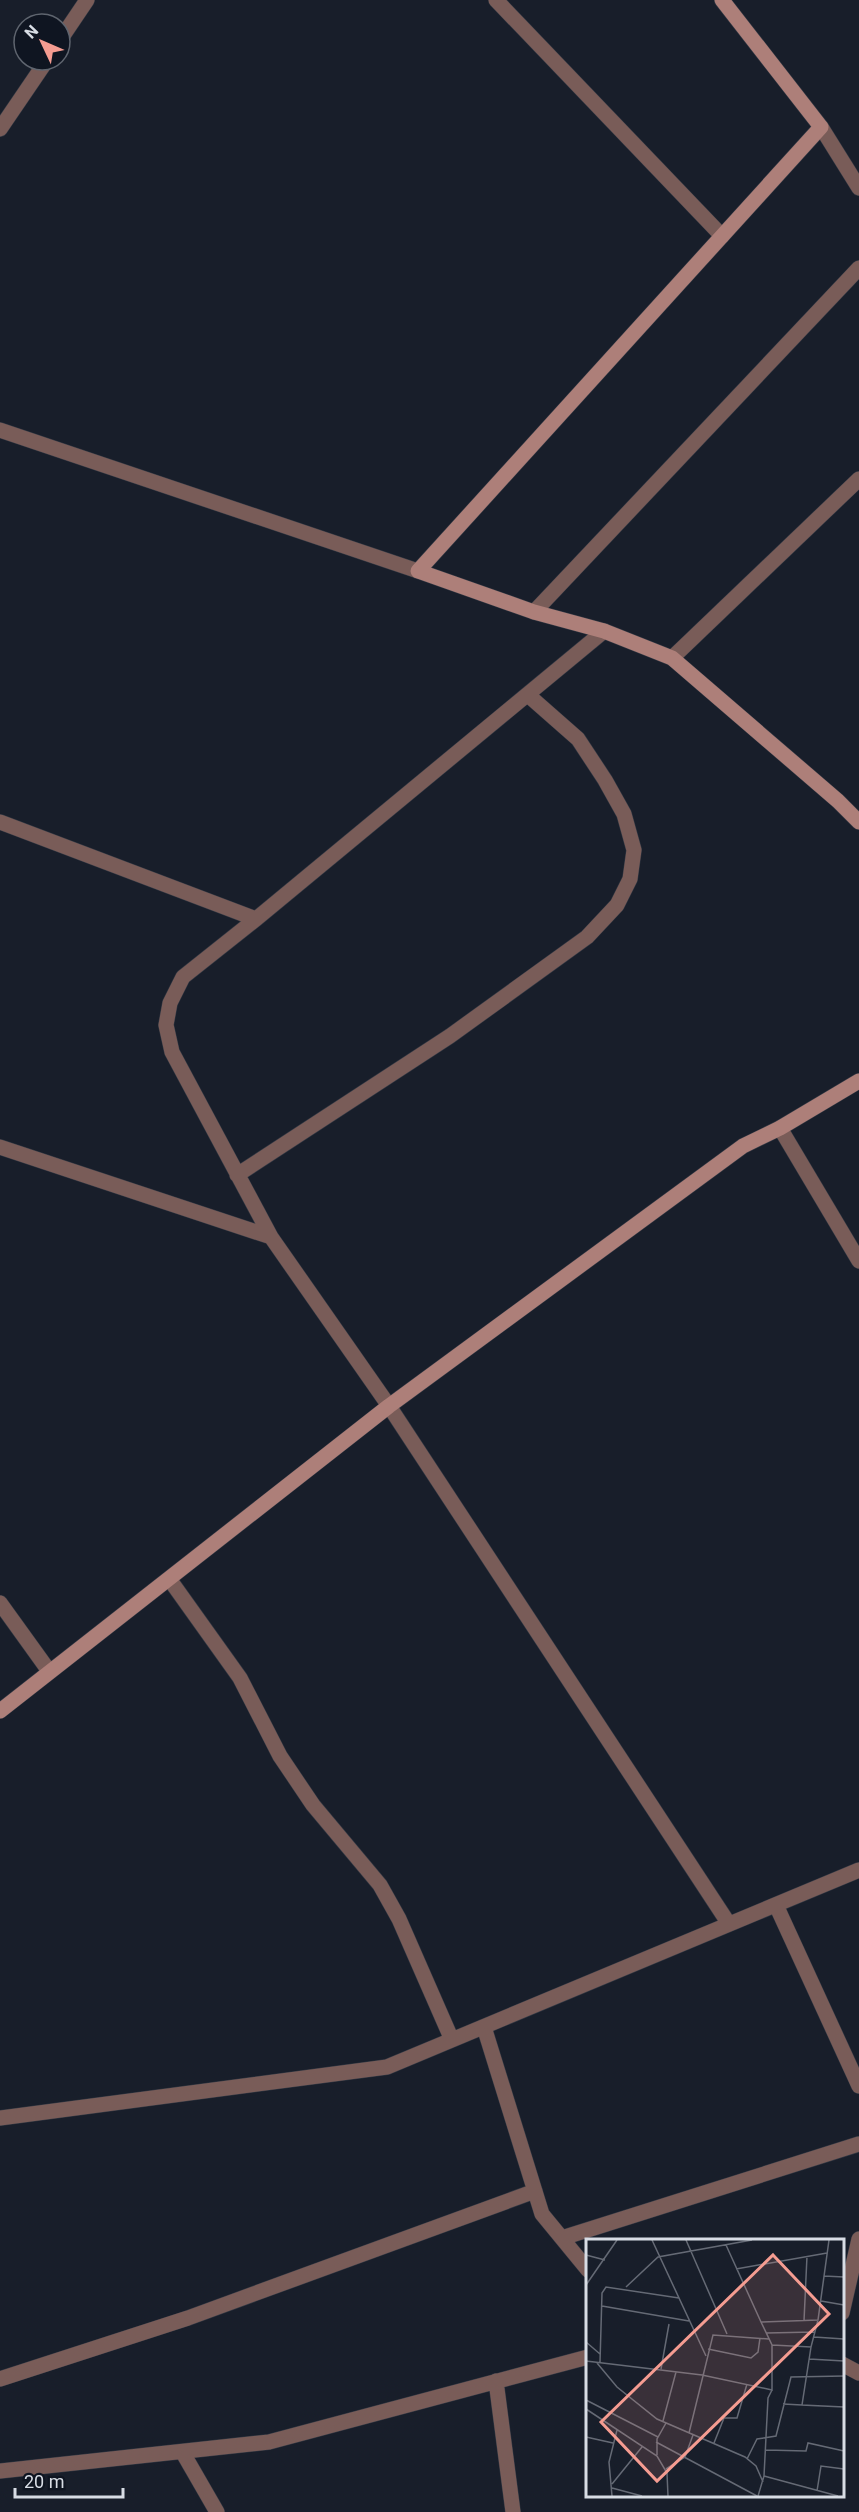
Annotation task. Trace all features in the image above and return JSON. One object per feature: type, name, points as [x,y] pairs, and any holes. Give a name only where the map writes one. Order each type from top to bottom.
[{"type":"main road","points":[[722,0],[821,127],[418,571],[534,612],[604,631],[672,658],[838,801],[859,822]]},
{"type":"main road","points":[[0,1711],[170,1580],[389,1406],[743,1146],[780,1128],[859,1081]]},
{"type":"street","points":[[72,22],[87,0]]},
{"type":"street","points":[[496,0],[722,236]]},
{"type":"street","points":[[0,129],[39,72]]},
{"type":"street","points":[[821,127],[859,188]]},
{"type":"street","points":[[534,612],[859,268]]},
{"type":"street","points":[[0,430],[418,571]]},
{"type":"street","points":[[672,658],[859,479]]},
{"type":"street","points":[[604,631],[183,977],[170,1003],[166,1025],[172,1052],[271,1237],[389,1406],[729,1924]]},
{"type":"street","points":[[237,1175],[450,1036],[587,937],[617,905],[630,879],[634,850],[624,814],[605,780],[578,740],[528,695]]},
{"type":"street","points":[[0,822],[256,919]]},
{"type":"street","points":[[780,1128],[859,1261]]},
{"type":"street","points":[[0,1147],[271,1237]]},
{"type":"street","points":[[170,1580],[240,1678],[280,1756],[313,1805],[380,1885],[399,1919],[452,2040]]},
{"type":"street","points":[[0,1604],[49,1671]]},
{"type":"street","points":[[0,2118],[387,2067],[859,1870]]},
{"type":"street","points":[[776,1905],[859,2086]]},
{"type":"street","points":[[483,2027],[542,2214],[586,2268]]},
{"type":"street","points":[[562,2238],[859,2144]]},
{"type":"street","points":[[0,2379],[188,2318],[535,2191]]},
{"type":"street","points":[[844,2308],[859,2239]]},
{"type":"street","points":[[0,2471],[269,2442],[586,2358]]},
{"type":"street","points":[[844,2365],[859,2373]]},
{"type":"street","points":[[496,2381],[513,2512]]},
{"type":"street","points":[[183,2453],[217,2512]]}]
